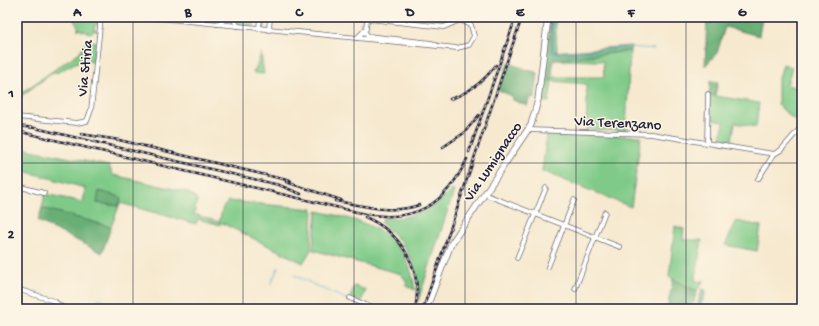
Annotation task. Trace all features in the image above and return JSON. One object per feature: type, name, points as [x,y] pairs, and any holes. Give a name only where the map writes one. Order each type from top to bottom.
[{"type":"main road","name":"Via Lumignacco","points":[[426,309],[448,249],[528,130],[537,104],[548,17]]},
{"type":"street","name":"Via Stiria","points":[[17,117],[77,123],[87,121],[91,110],[101,17]]},
{"type":"street","points":[[148,17],[457,48],[467,47],[473,39],[473,28],[468,22],[460,20],[444,27],[350,17]]},
{"type":"street","points":[[215,24],[230,17],[238,27]]},
{"type":"street","points":[[259,29],[260,17]]},
{"type":"street","points":[[269,30],[270,17]]},
{"type":"street","points":[[357,38],[364,31],[367,18]]},
{"type":"street","points":[[364,31],[368,36],[432,43],[438,46]]},
{"type":"street","points":[[707,142],[708,94]]},
{"type":"street","points":[[758,179],[774,154],[784,147],[802,126]]},
{"type":"street","name":"Via Terenzano","points":[[528,130],[651,134],[774,154]]},
{"type":"street","points":[[17,186],[44,193]]},
{"type":"street","points":[[517,258],[546,188]]},
{"type":"street","points":[[484,194],[620,247]]},
{"type":"street","points":[[548,267],[574,200]]},
{"type":"street","points":[[575,289],[605,212]]},
{"type":"street","points":[[17,289],[54,300],[64,309]]},
{"type":"street","points":[[350,298],[375,309]]},
{"type":"green space","points":[[72,17],[96,17],[98,24],[95,25],[94,29],[97,30],[90,33],[77,29],[79,28]]},
{"type":"green space","points":[[234,17],[254,17],[254,26],[239,25]]},
{"type":"green space","points":[[551,17],[555,17],[557,51],[553,52]]},
{"type":"green space","points":[[707,17],[762,17],[759,36],[725,27],[717,53],[705,66]]},
{"type":"green space","points":[[550,20],[553,52],[631,46],[630,51],[553,60],[552,81],[543,80]]},
{"type":"green space","points":[[87,40],[96,42],[93,62],[81,60],[56,73],[55,71],[17,99],[17,96],[81,51]]},
{"type":"green space","points":[[630,51],[626,130],[586,130],[586,84],[552,81],[549,102],[540,101],[543,80],[551,81],[552,77],[604,77],[603,61],[552,60]]},
{"type":"green space","points":[[261,53],[264,74],[253,72],[257,66]]},
{"type":"green space","points":[[508,63],[538,73],[535,98],[530,97],[527,106],[513,100],[510,95],[498,90]]},
{"type":"green space","points":[[783,64],[792,67],[787,85],[802,89],[802,113],[795,121],[778,105],[778,82]]},
{"type":"green space","points":[[710,81],[718,82],[715,96],[709,95]]},
{"type":"green space","points":[[709,95],[759,103],[756,127],[735,123],[731,144],[720,142],[724,122],[708,119]]},
{"type":"green space","points":[[547,134],[641,136],[631,207],[542,171]]},
{"type":"green space","points":[[17,147],[109,166],[113,175],[187,192],[196,198],[197,202],[194,214],[219,222],[223,207],[229,201],[313,209],[311,250],[303,263],[220,222],[220,225],[198,219],[196,224],[120,203],[121,197],[97,203],[119,206],[111,227],[42,208],[45,194],[83,202],[85,188],[17,169]]},
{"type":"green space","points":[[452,190],[454,191],[418,301],[417,277],[410,257],[398,239],[381,223],[383,218],[403,217],[421,212],[437,203]]},
{"type":"green space","points":[[99,191],[121,197],[119,206],[97,203]]},
{"type":"green space","points":[[42,208],[111,227],[102,253],[38,221]]},
{"type":"green space","points":[[317,211],[353,220],[382,232],[394,242],[403,254],[411,270],[415,290],[405,285],[407,282],[401,274],[313,250]]},
{"type":"green space","points":[[736,221],[761,226],[757,251],[725,245]]},
{"type":"green space","points":[[675,226],[684,229],[683,240],[702,240],[695,280],[699,282],[704,280],[697,291],[669,277]]},
{"type":"green space","points":[[673,279],[697,291],[692,309],[667,309]]},
{"type":"green space","points":[[354,286],[366,290],[361,302],[350,297]]},
{"type":"green space","points":[[702,289],[706,291],[699,308],[696,309]]},
{"type":"waterway","points":[[552,17],[554,54],[629,47],[654,49]]},
{"type":"waterway","points":[[271,283],[278,268]]},
{"type":"waterway","points":[[294,275],[300,278]]},
{"type":"waterway","points":[[301,278],[311,283]]},
{"type":"waterway","points":[[312,284],[330,292]]},
{"type":"waterway","points":[[17,287],[53,298],[64,306]]},
{"type":"waterway","points":[[702,288],[707,291],[701,305],[708,309]]},
{"type":"waterway","points":[[333,293],[368,309]]},
{"type":"waterway","points":[[93,309],[99,298],[118,309]]},
{"type":"railway","points":[[423,309],[522,17]]},
{"type":"railway","points":[[469,152],[513,25]]},
{"type":"railway","points":[[450,99],[476,86],[496,65]]},
{"type":"railway","points":[[443,147],[464,133],[479,115]]},
{"type":"railway","points":[[17,126],[35,128],[279,185],[301,194]]},
{"type":"railway","points":[[17,131],[365,214],[383,216],[400,216],[414,212],[427,207],[439,199],[459,175],[467,159]]},
{"type":"railway","points":[[81,134],[119,140],[291,181]]},
{"type":"railway","points":[[286,182],[341,200]]},
{"type":"railway","points":[[335,201],[366,207],[388,209],[408,208],[419,205]]},
{"type":"railway","points":[[365,217],[389,232],[399,242],[407,254],[413,267],[416,280],[417,294],[415,309]]}]
